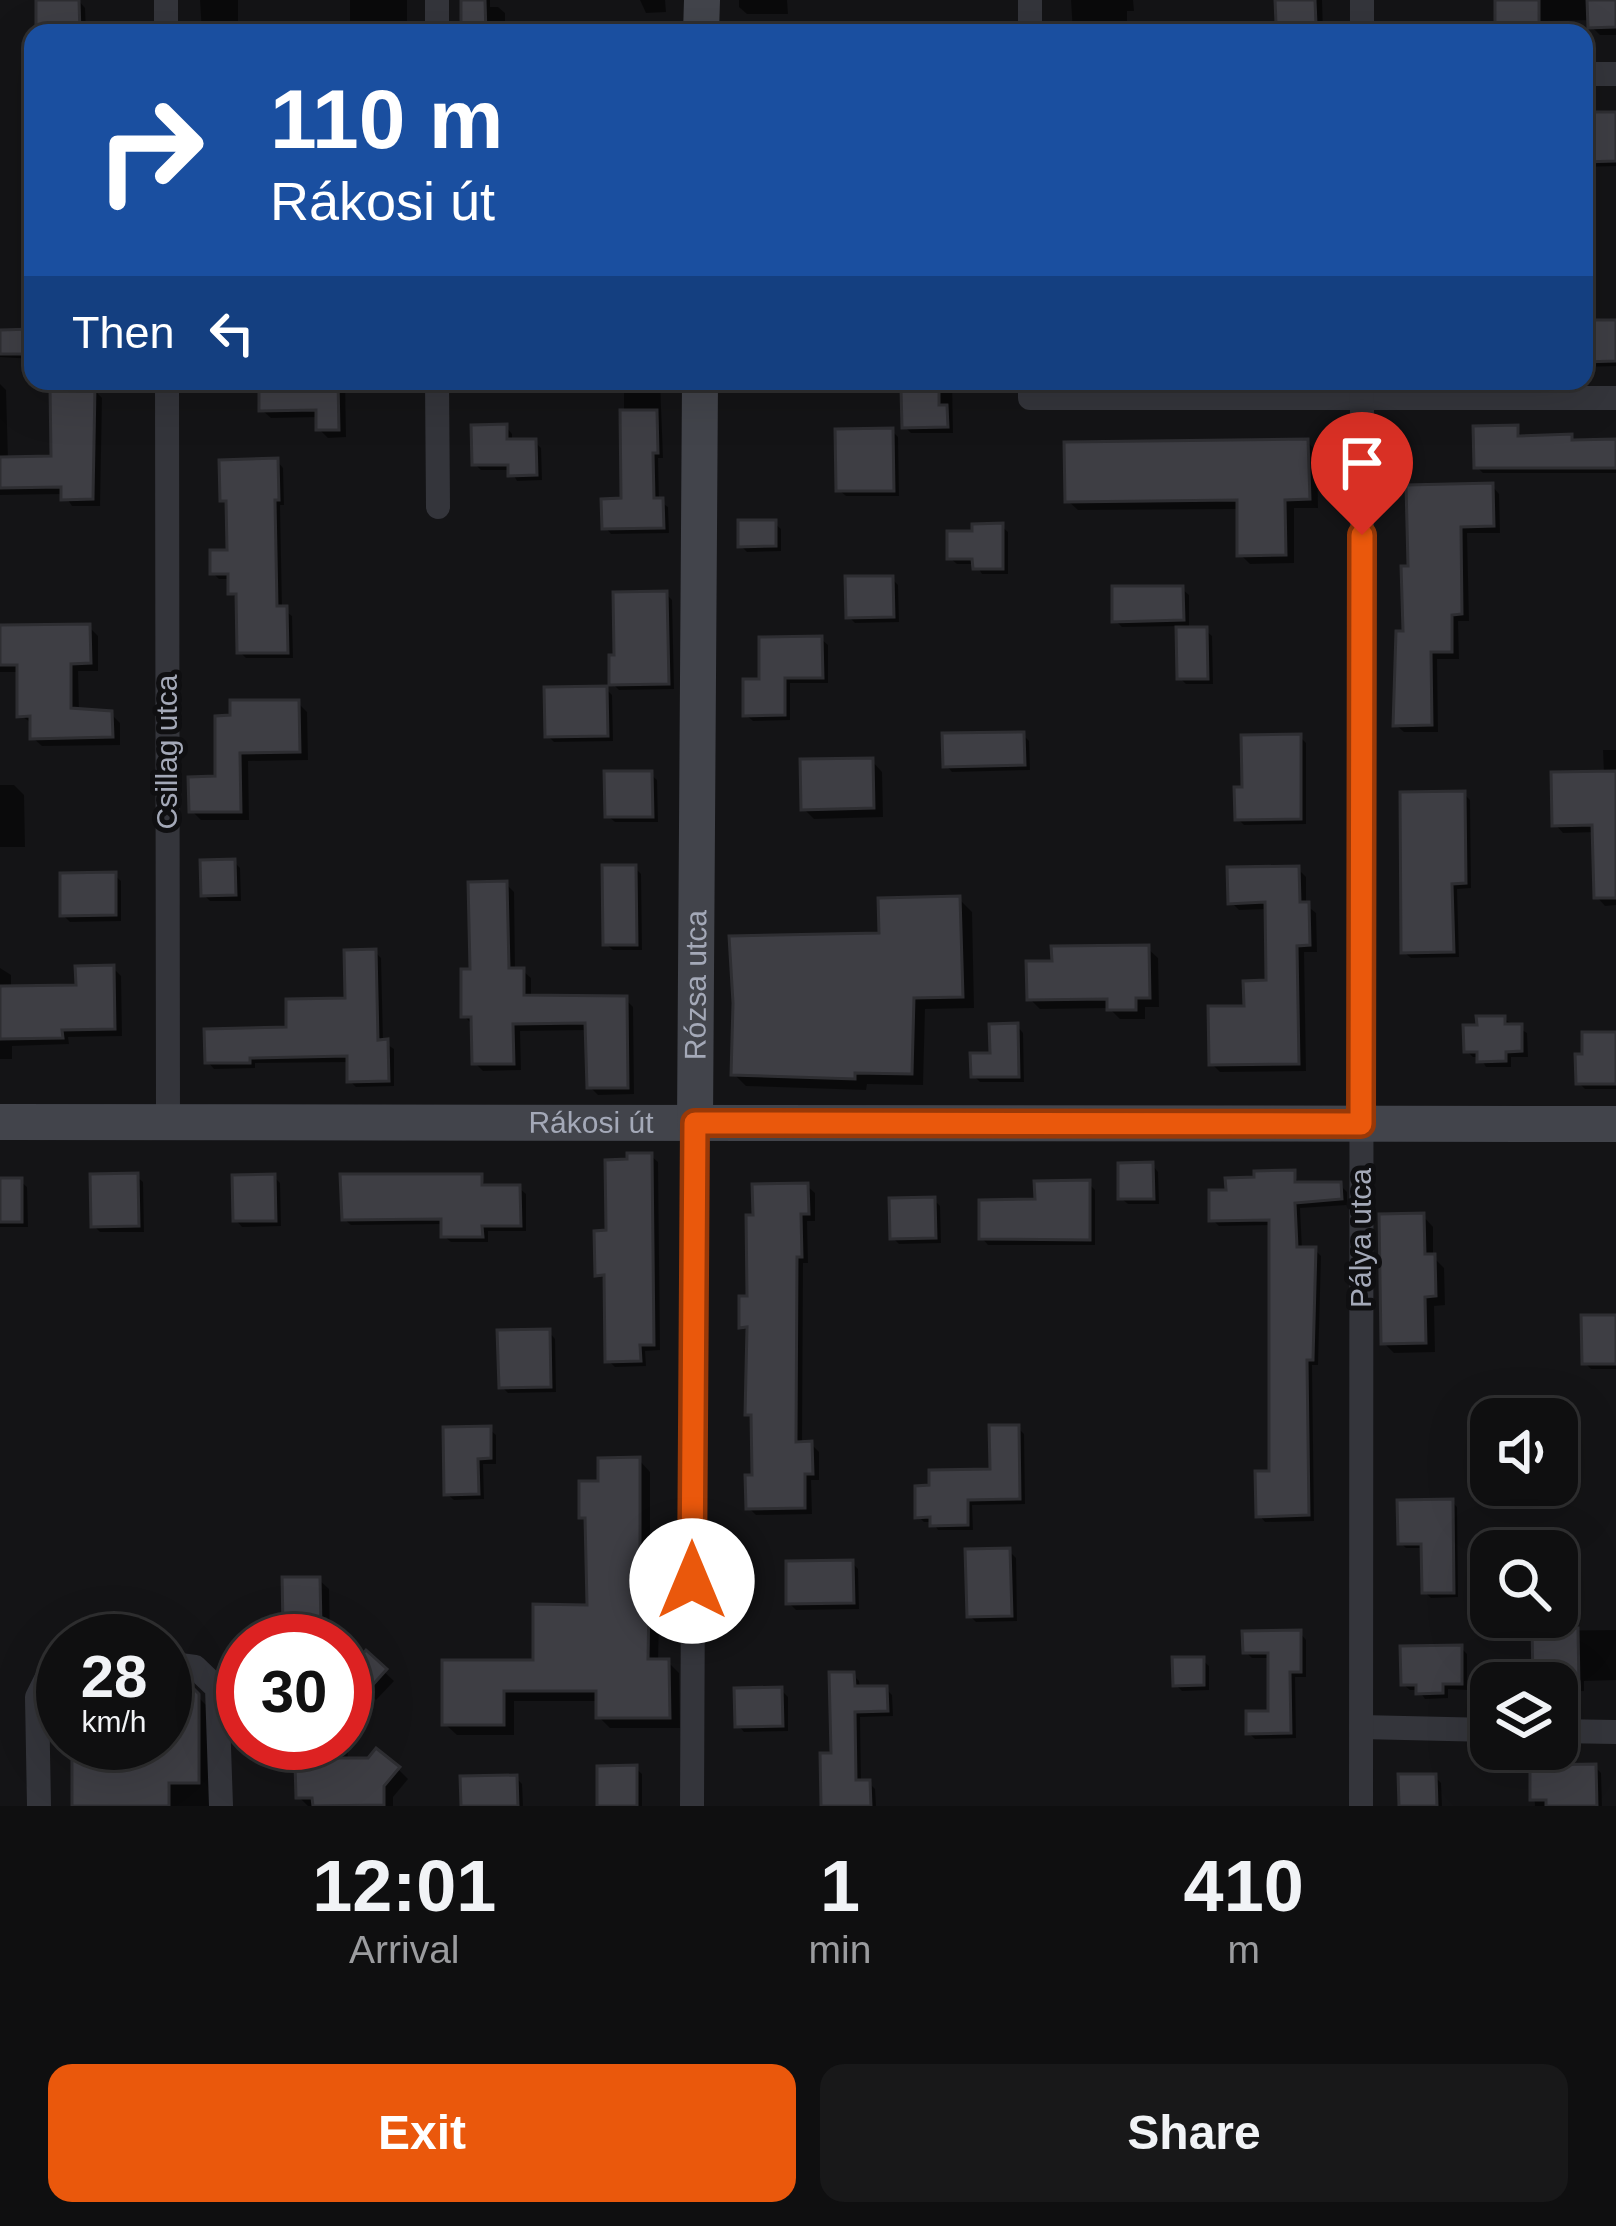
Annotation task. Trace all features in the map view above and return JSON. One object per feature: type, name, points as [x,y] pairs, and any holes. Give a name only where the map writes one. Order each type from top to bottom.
[{"type":"main road","name":"Rózsa utca","points":[[695,1123],[700,390]]},
{"type":"main road","name":"Rákosi út","points":[[0,1122],[1616,1124]]},
{"type":"street","name":"Csillag utca","points":[[167,390],[168,1122]]},
{"type":"street","points":[[437,390],[438,507]]},
{"type":"street","points":[[1030,390],[1030,398],[1362,390],[1616,398]]},
{"type":"street","name":"Pálya utca","points":[[1361,1806],[1362,390]]},
{"type":"street","name":"Rózsa utca","points":[[692,1806],[695,1123]]},
{"type":"street","points":[[192,1667],[218,1688],[221,1806]]},
{"type":"street","points":[[1361,1727],[1470,1730]]},
{"type":"street","points":[[1578,1731],[1616,1732]]},
{"type":"street","points":[[38,1770],[39,1806]]},
{"type":"building","points":[[36,0],[79,0],[80,24],[36,24]]},
{"type":"building","points":[[461,0],[485,0],[486,24],[461,24]]},
{"type":"building","points":[[1275,0],[1315,0],[1316,24],[1276,24]]},
{"type":"building","points":[[1495,0],[1539,0],[1539,23],[1495,24]]},
{"type":"building","points":[[1587,0],[1616,0],[1616,27],[1588,24]]},
{"type":"building","points":[[1593,112],[1616,112],[1616,161],[1593,162]]},
{"type":"building","points":[[1593,320],[1616,320],[1616,361],[1593,362]]},
{"type":"building","points":[[24,329],[24,354],[0,354],[0,330]]},
{"type":"building","points":[[50,390],[95,390],[93,499],[61,500],[61,487],[0,488],[0,457],[51,456]]},
{"type":"building","points":[[259,390],[338,390],[339,430],[316,430],[316,410],[259,411]]},
{"type":"building","points":[[901,390],[939,390],[939,405],[947,405],[948,427],[902,428]]},
{"type":"building","points":[[620,410],[657,410],[654,498],[663,498],[664,528],[602,529],[601,499],[621,498]]},
{"type":"building","points":[[507,424],[507,439],[536,439],[537,475],[508,476],[508,465],[472,465],[471,425]]},
{"type":"building","points":[[1518,425],[1518,436],[1572,434],[1572,440],[1616,439],[1616,468],[1474,468],[1473,426]]},
{"type":"building","points":[[893,428],[894,491],[836,491],[835,429]]},
{"type":"building","points":[[1308,439],[1310,499],[1285,500],[1286,555],[1237,556],[1237,500],[1065,502],[1064,442]]},
{"type":"building","points":[[278,458],[277,606],[287,606],[288,653],[237,653],[236,594],[228,594],[228,574],[210,574],[210,550],[227,550],[219,460]]},
{"type":"building","points":[[1493,483],[1494,526],[1461,527],[1462,614],[1452,615],[1452,652],[1431,652],[1432,725],[1393,726],[1396,631],[1403,631],[1401,566],[1408,566],[1406,485]]},
{"type":"building","points":[[738,520],[776,520],[776,546],[738,547]]},
{"type":"building","points":[[1003,523],[1003,569],[973,569],[972,559],[947,559],[947,531]]},
{"type":"building","points":[[845,576],[893,576],[894,617],[846,618]]},
{"type":"building","points":[[1112,586],[1183,586],[1184,620],[1112,622]]},
{"type":"building","points":[[667,591],[669,684],[609,685],[609,655],[614,655],[613,592]]},
{"type":"building","points":[[90,624],[91,663],[71,664],[71,708],[112,711],[113,737],[30,739],[30,716],[17,717],[17,665],[0,665],[0,625]]},
{"type":"building","points":[[1176,627],[1207,627],[1208,679],[1177,679]]},
{"type":"building","points":[[822,636],[823,678],[785,678],[785,715],[743,716],[743,679],[759,679],[759,637]]},
{"type":"building","points":[[607,686],[608,736],[545,737],[544,687]]},
{"type":"building","points":[[230,700],[299,700],[300,752],[240,753],[241,812],[189,812],[188,777],[215,776],[215,716],[230,715]]},
{"type":"building","points":[[1024,732],[1025,765],[943,767],[942,733]]},
{"type":"building","points":[[1301,734],[1301,819],[1235,820],[1234,787],[1242,787],[1241,735]]},
{"type":"building","points":[[873,758],[874,808],[801,810],[800,759]]},
{"type":"building","points":[[604,771],[652,771],[653,817],[605,817]]},
{"type":"building","points":[[1616,771],[1616,898],[1594,898],[1592,825],[1552,826],[1551,772]]},
{"type":"building","points":[[1465,791],[1466,883],[1452,884],[1454,952],[1401,953],[1400,792]]},
{"type":"building","points":[[235,859],[236,895],[201,896],[200,860]]},
{"type":"building","points":[[602,865],[636,865],[637,945],[603,945]]},
{"type":"building","points":[[1299,866],[1300,902],[1309,902],[1310,945],[1297,946],[1299,1064],[1209,1065],[1208,1006],[1244,1006],[1243,981],[1266,980],[1265,902],[1228,904],[1227,867]]},
{"type":"building","points":[[116,872],[116,915],[60,916],[60,873]]},
{"type":"building","points":[[507,881],[509,968],[524,968],[524,995],[627,996],[628,1088],[587,1088],[585,1023],[513,1024],[514,1064],[472,1064],[471,1017],[461,1017],[461,969],[470,969],[468,882]]},
{"type":"building","points":[[960,896],[963,997],[914,998],[912,1074],[855,1073],[855,1079],[731,1075],[729,936],[879,933],[878,898]]},
{"type":"building","points":[[1149,945],[1150,998],[1136,998],[1136,1010],[1107,1010],[1107,999],[1027,1000],[1026,961],[1052,961],[1051,946]]},
{"type":"building","points":[[376,949],[378,1040],[388,1039],[389,1081],[347,1082],[347,1056],[205,1063],[204,1029],[286,1027],[286,999],[345,998],[344,950]]},
{"type":"building","points":[[114,965],[115,1029],[62,1030],[63,1038],[0,1039],[0,986],[76,985],[75,966]]},
{"type":"building","points":[[1476,1016],[1505,1016],[1505,1024],[1522,1024],[1522,1051],[1506,1052],[1506,1061],[1477,1062],[1477,1052],[1464,1052],[1463,1025],[1477,1025]]},
{"type":"building","points":[[1018,1023],[1019,1077],[971,1077],[970,1053],[990,1053],[989,1024]]},
{"type":"building","points":[[1582,1032],[1616,1032],[1616,1084],[1576,1084],[1575,1054],[1582,1054]]},
{"type":"building","points":[[627,1153],[652,1153],[654,1345],[640,1345],[641,1361],[605,1362],[604,1275],[595,1276],[594,1231],[606,1230],[605,1160],[627,1159]]},
{"type":"building","points":[[1153,1162],[1154,1199],[1118,1199],[1118,1163]]},
{"type":"building","points":[[1295,1170],[1295,1182],[1341,1182],[1342,1199],[1295,1203],[1297,1247],[1316,1247],[1313,1360],[1307,1360],[1309,1515],[1256,1517],[1255,1471],[1269,1471],[1269,1220],[1209,1221],[1209,1190],[1226,1190],[1225,1178],[1254,1177],[1254,1171]]},
{"type":"building","points":[[138,1173],[139,1226],[91,1227],[90,1174]]},
{"type":"building","points":[[275,1174],[276,1221],[233,1221],[232,1175]]},
{"type":"building","points":[[340,1174],[482,1174],[482,1185],[520,1185],[521,1226],[482,1226],[483,1237],[441,1237],[441,1219],[342,1220]]},
{"type":"building","points":[[0,1178],[22,1178],[22,1222],[0,1222]]},
{"type":"building","points":[[1090,1180],[1090,1240],[979,1239],[979,1200],[1035,1199],[1034,1181]]},
{"type":"building","points":[[808,1183],[809,1214],[801,1214],[802,1257],[797,1257],[796,1442],[812,1441],[813,1474],[805,1474],[805,1508],[746,1509],[745,1475],[752,1475],[751,1415],[745,1415],[747,1327],[739,1328],[739,1296],[747,1296],[746,1215],[753,1215],[752,1184]]},
{"type":"building","points":[[935,1197],[936,1238],[890,1239],[889,1198]]},
{"type":"building","points":[[1424,1213],[1425,1254],[1435,1254],[1436,1296],[1425,1297],[1426,1343],[1381,1344],[1379,1214]]},
{"type":"building","points":[[1581,1315],[1616,1315],[1616,1364],[1582,1364]]},
{"type":"building","points":[[550,1329],[551,1387],[499,1388],[497,1330]]},
{"type":"building","points":[[989,1425],[1019,1425],[1020,1499],[968,1500],[968,1525],[930,1526],[930,1517],[915,1518],[915,1486],[929,1485],[929,1470],[990,1469]]},
{"type":"building","points":[[491,1426],[491,1458],[478,1459],[479,1494],[444,1495],[443,1427]]},
{"type":"building","points":[[640,1457],[640,1605],[649,1605],[648,1659],[669,1659],[670,1718],[596,1718],[596,1691],[504,1691],[504,1725],[442,1725],[442,1660],[533,1660],[533,1604],[587,1605],[585,1518],[579,1518],[579,1481],[598,1481],[598,1458]]},
{"type":"building","points":[[1453,1499],[1454,1593],[1422,1593],[1421,1544],[1398,1544],[1397,1500]]},
{"type":"building","points":[[1010,1548],[1012,1616],[967,1617],[965,1549]]},
{"type":"building","points":[[853,1560],[854,1603],[786,1604],[786,1561]]},
{"type":"building","points":[[282,1577],[320,1577],[321,1614],[283,1614]]},
{"type":"building","points":[[1578,1628],[1579,1686],[1578,1662],[1533,1662],[1532,1638],[1578,1638]]},
{"type":"building","points":[[1301,1630],[1301,1672],[1290,1672],[1291,1733],[1246,1734],[1246,1711],[1268,1711],[1268,1653],[1243,1653],[1242,1631]]},
{"type":"building","points":[[1462,1645],[1462,1684],[1443,1684],[1443,1693],[1416,1694],[1416,1685],[1401,1685],[1400,1646]]},
{"type":"building","points":[[372,1655],[387,1669],[372,1686]]},
{"type":"building","points":[[1172,1657],[1204,1657],[1204,1685],[1173,1686]]},
{"type":"building","points":[[829,1672],[854,1672],[855,1686],[887,1686],[888,1711],[855,1712],[856,1780],[870,1780],[871,1806],[821,1806],[820,1753],[831,1753]]},
{"type":"building","points":[[192,1687],[199,1694],[199,1783],[169,1783],[169,1806],[72,1806],[72,1770],[192,1770]]},
{"type":"building","points":[[782,1687],[783,1726],[735,1727],[734,1688]]},
{"type":"building","points":[[376,1748],[400,1767],[384,1786],[384,1805],[313,1806],[312,1798],[296,1798],[295,1770],[372,1770]]},
{"type":"building","points":[[1578,1764],[1596,1764],[1597,1806],[1546,1806],[1546,1800],[1530,1800],[1530,1770],[1578,1770]]},
{"type":"building","points":[[637,1765],[637,1806],[597,1806],[597,1766]]},
{"type":"building","points":[[1398,1774],[1436,1774],[1437,1806],[1399,1806]]},
{"type":"building","points":[[517,1775],[518,1806],[461,1806],[460,1776]]},
{"type":"route","points":[[692,1581],[695,1123],[1361,1124],[1362,535]]}]
